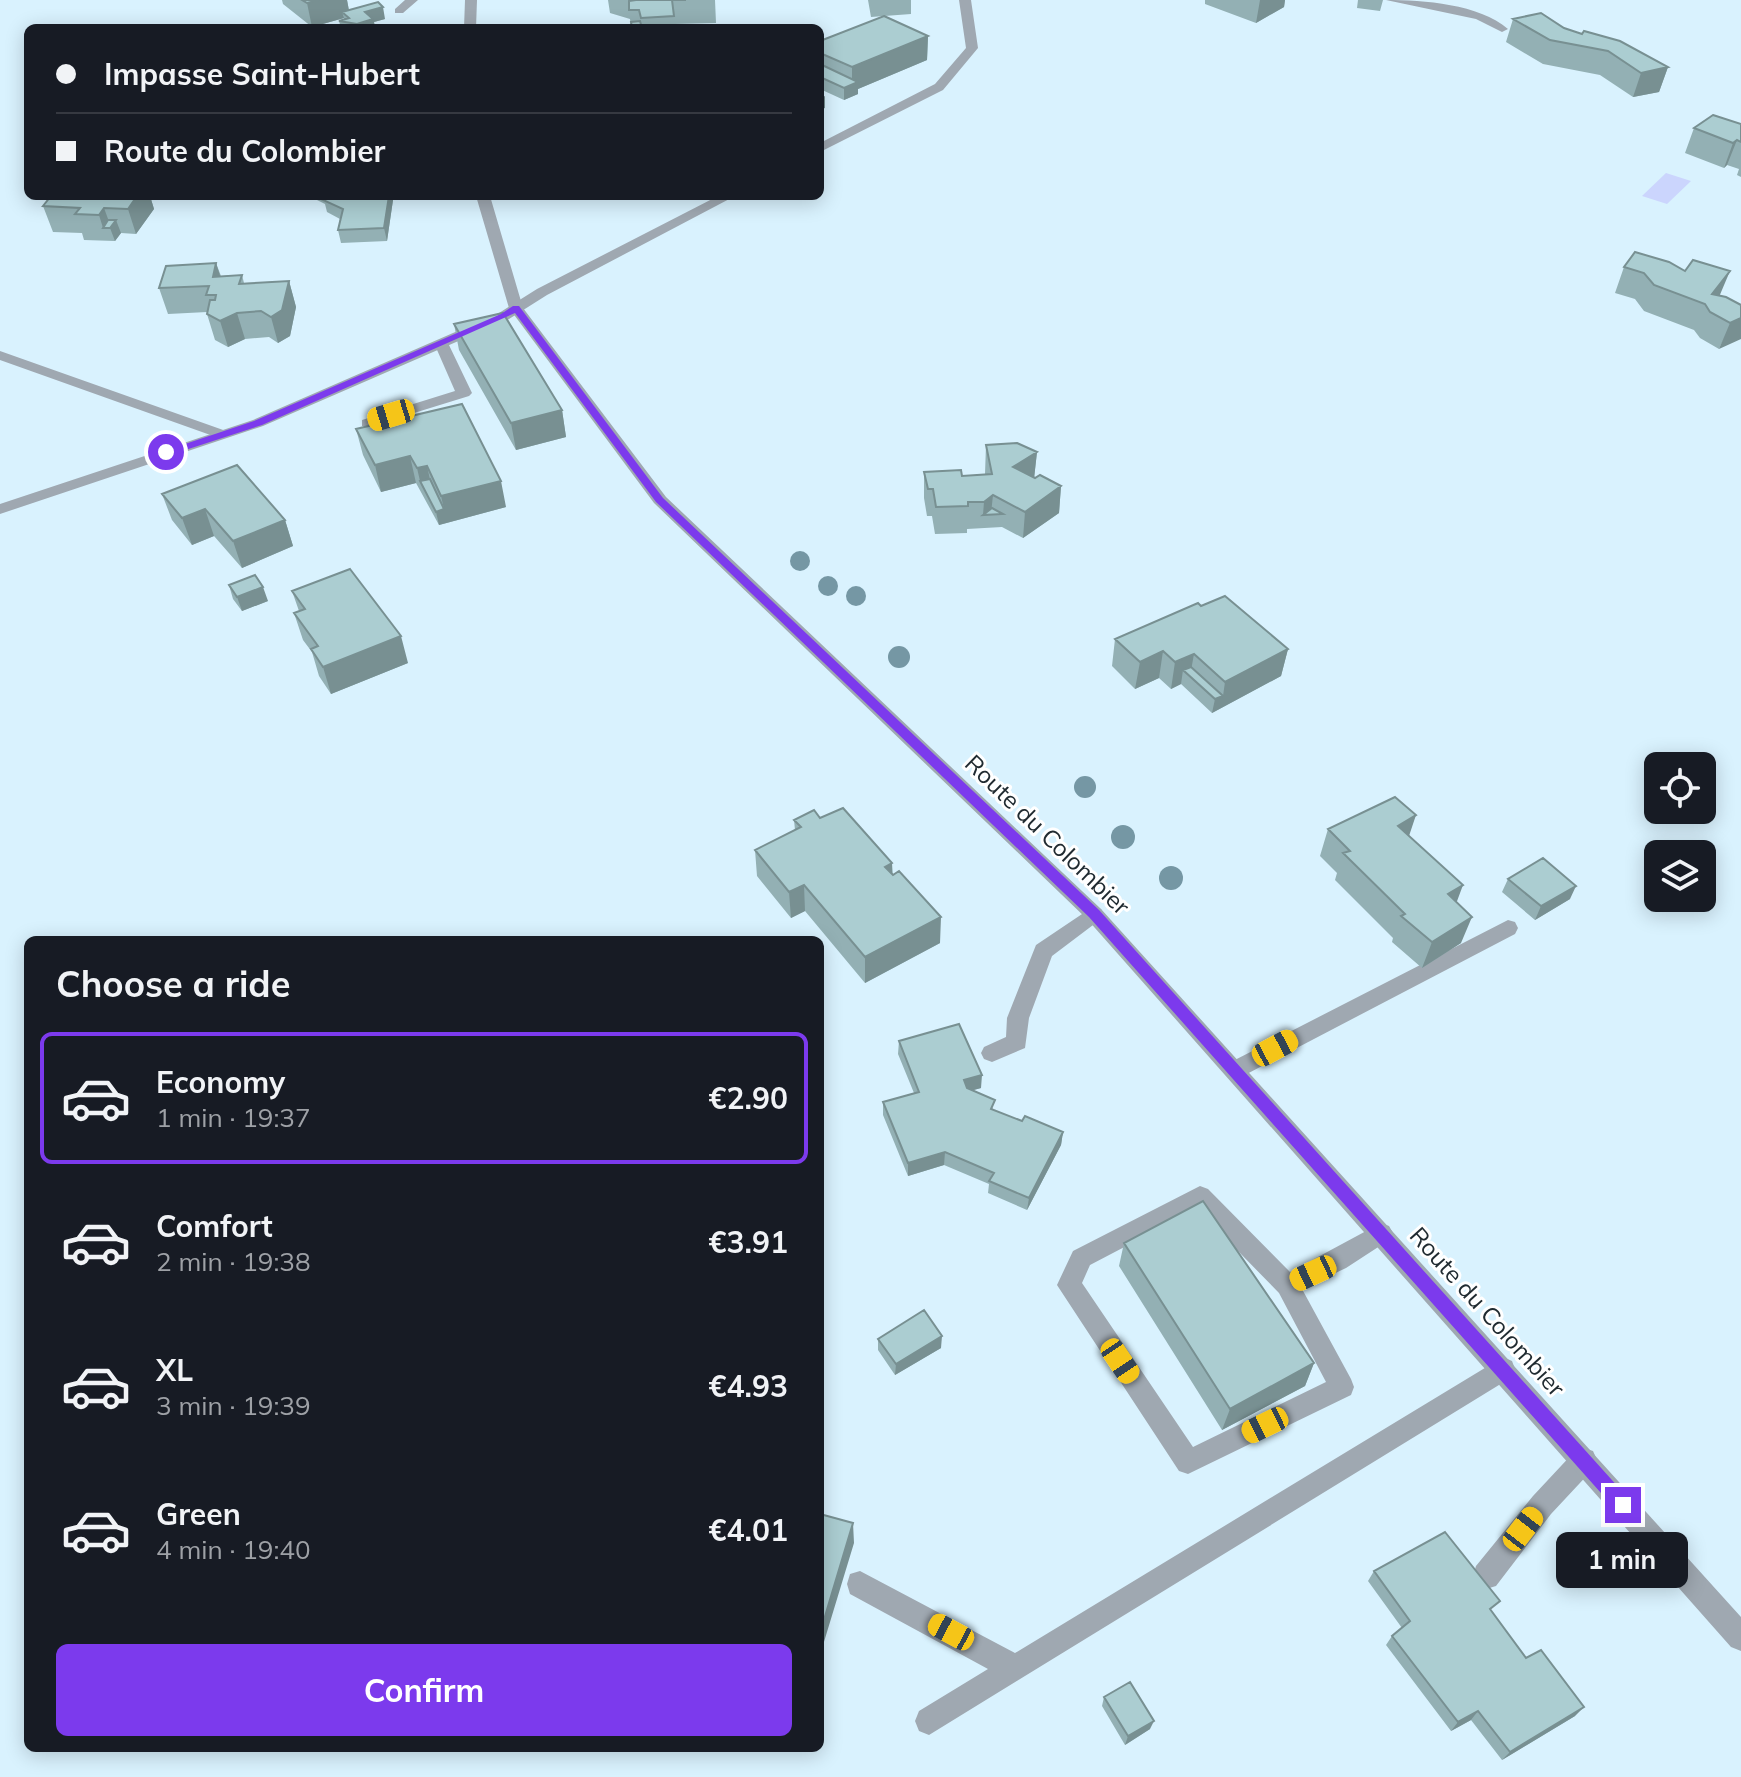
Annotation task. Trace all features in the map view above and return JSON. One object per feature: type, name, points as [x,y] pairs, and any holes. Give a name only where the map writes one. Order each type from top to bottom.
[{"type":"street","points":[[399,11],[412,0]]},
{"type":"street","points":[[470,24],[471,0]]},
{"type":"street","points":[[824,146],[939,87],[972,48],[965,0]]},
{"type":"street","points":[[1392,0],[1479,16],[1502,29]]},
{"type":"street","name":"Route du Colombier","points":[[484,200],[516,308],[660,500],[1094,914],[1741,1637]]},
{"type":"street","points":[[0,509],[258,423],[516,308],[720,200]]},
{"type":"street","points":[[367,423],[464,393],[441,343]]},
{"type":"street","points":[[0,355],[221,434]]},
{"type":"street","points":[[992,1053],[1017,1042],[1018,1018],[1043,951],[1094,914]]},
{"type":"street","points":[[1235,1070],[1508,928]]},
{"type":"street","points":[[1200,1196],[1287,1285],[1342,1387],[1188,1462],[1069,1285],[1081,1258],[1200,1196]]},
{"type":"street","points":[[1287,1285],[1338,1260],[1381,1233]]},
{"type":"street","points":[[929,1721],[1503,1369]]},
{"type":"street","points":[[1486,1576],[1542,1505],[1584,1460]]},
{"type":"street","points":[[860,1584],[1015,1668]]},
{"type":"shaded area","points":[[0,0],[1741,0],[1741,1777],[0,1777]]},
{"type":"water","points":[[1666,173],[1691,181],[1667,204],[1642,196]]},
{"type":"building","points":[[672,0],[674,16],[641,18],[639,10],[629,10],[629,1]]},
{"type":"building","points":[[378,2],[383,7],[365,12],[373,19],[357,24],[339,21],[349,18],[342,12]]},
{"type":"building","points":[[1541,13],[1564,28],[1620,41],[1668,67],[1641,73],[1608,51],[1550,40],[1513,19]]},
{"type":"building","points":[[884,16],[928,36],[852,67],[824,55],[824,39]]},
{"type":"building","points":[[824,66],[858,82],[844,88],[824,79]]},
{"type":"building","points":[[1713,115],[1741,124],[1741,142],[1737,140],[1733,143],[1694,128]]},
{"type":"building","points":[[48,200],[134,200],[128,209],[104,208],[99,215],[75,214],[80,208],[43,206]]},
{"type":"building","points":[[323,200],[388,200],[384,228],[338,230],[343,209]]},
{"type":"building","points":[[108,220],[116,220],[110,228],[103,228]]},
{"type":"building","points":[[1635,252],[1669,262],[1685,271],[1693,260],[1730,271],[1712,294],[1741,305],[1741,318],[1730,323],[1710,312],[1705,304],[1654,285],[1644,273],[1624,267]]},
{"type":"building","points":[[216,263],[213,277],[242,275],[239,284],[289,281],[282,310],[271,317],[261,311],[237,313],[220,321],[207,314],[210,300],[215,300],[216,295],[206,295],[209,286],[159,288],[166,266]]},
{"type":"building","points":[[503,313],[562,410],[511,423],[454,324]]},
{"type":"building","points":[[462,404],[501,481],[441,496],[427,466],[417,468],[410,456],[375,465],[356,429]]},
{"type":"building","points":[[1017,443],[1037,452],[1013,467],[1035,478],[1040,475],[1061,486],[1025,512],[993,495],[984,502],[968,502],[968,506],[936,507],[933,489],[928,489],[924,472],[961,470],[962,476],[992,474],[986,445]]},
{"type":"building","points":[[237,465],[285,520],[233,541],[205,509],[182,518],[162,494]]},
{"type":"building","points":[[430,479],[444,509],[436,512],[420,481]]},
{"type":"building","points":[[992,508],[1003,514],[983,515]]},
{"type":"building","points":[[350,569],[401,636],[323,667],[311,649],[318,646],[294,613],[305,609],[292,591]]},
{"type":"building","points":[[255,575],[263,587],[237,597],[229,585]]},
{"type":"building","points":[[1225,596],[1288,649],[1225,682],[1194,654],[1175,662],[1163,651],[1140,662],[1115,639],[1198,603],[1201,606]]},
{"type":"building","points":[[1191,667],[1223,696],[1215,699],[1183,670]]},
{"type":"building","points":[[1395,797],[1416,815],[1398,826],[1463,885],[1448,894],[1472,917],[1432,942],[1401,916],[1405,914],[1343,853],[1350,851],[1328,829]]},
{"type":"building","points":[[843,808],[892,863],[885,867],[893,875],[899,871],[941,917],[865,957],[804,885],[789,892],[755,850],[801,827],[794,820],[814,810],[820,818]]},
{"type":"building","points":[[1543,858],[1576,886],[1541,906],[1508,879]]},
{"type":"building","points":[[959,1024],[982,1075],[964,1080],[967,1088],[995,1100],[991,1109],[1022,1121],[1025,1116],[1063,1132],[1029,1198],[989,1181],[994,1173],[945,1152],[908,1163],[883,1102],[919,1092],[899,1041]]},
{"type":"building","points":[[1203,1201],[1314,1363],[1230,1409],[1124,1243]]},
{"type":"building","points":[[924,1310],[942,1336],[896,1364],[878,1339]]},
{"type":"building","points":[[824,1515],[853,1523],[824,1620]]},
{"type":"building","points":[[1445,1532],[1500,1601],[1490,1609],[1526,1658],[1541,1650],[1584,1707],[1510,1752],[1478,1711],[1458,1722],[1392,1636],[1410,1621],[1374,1571]]},
{"type":"building","points":[[1130,1682],[1154,1721],[1128,1736],[1104,1697]]},
{"type":"route","points":[[166,452],[258,423],[504,316],[516,308],[660,500],[1094,914],[1623,1505]]}]
